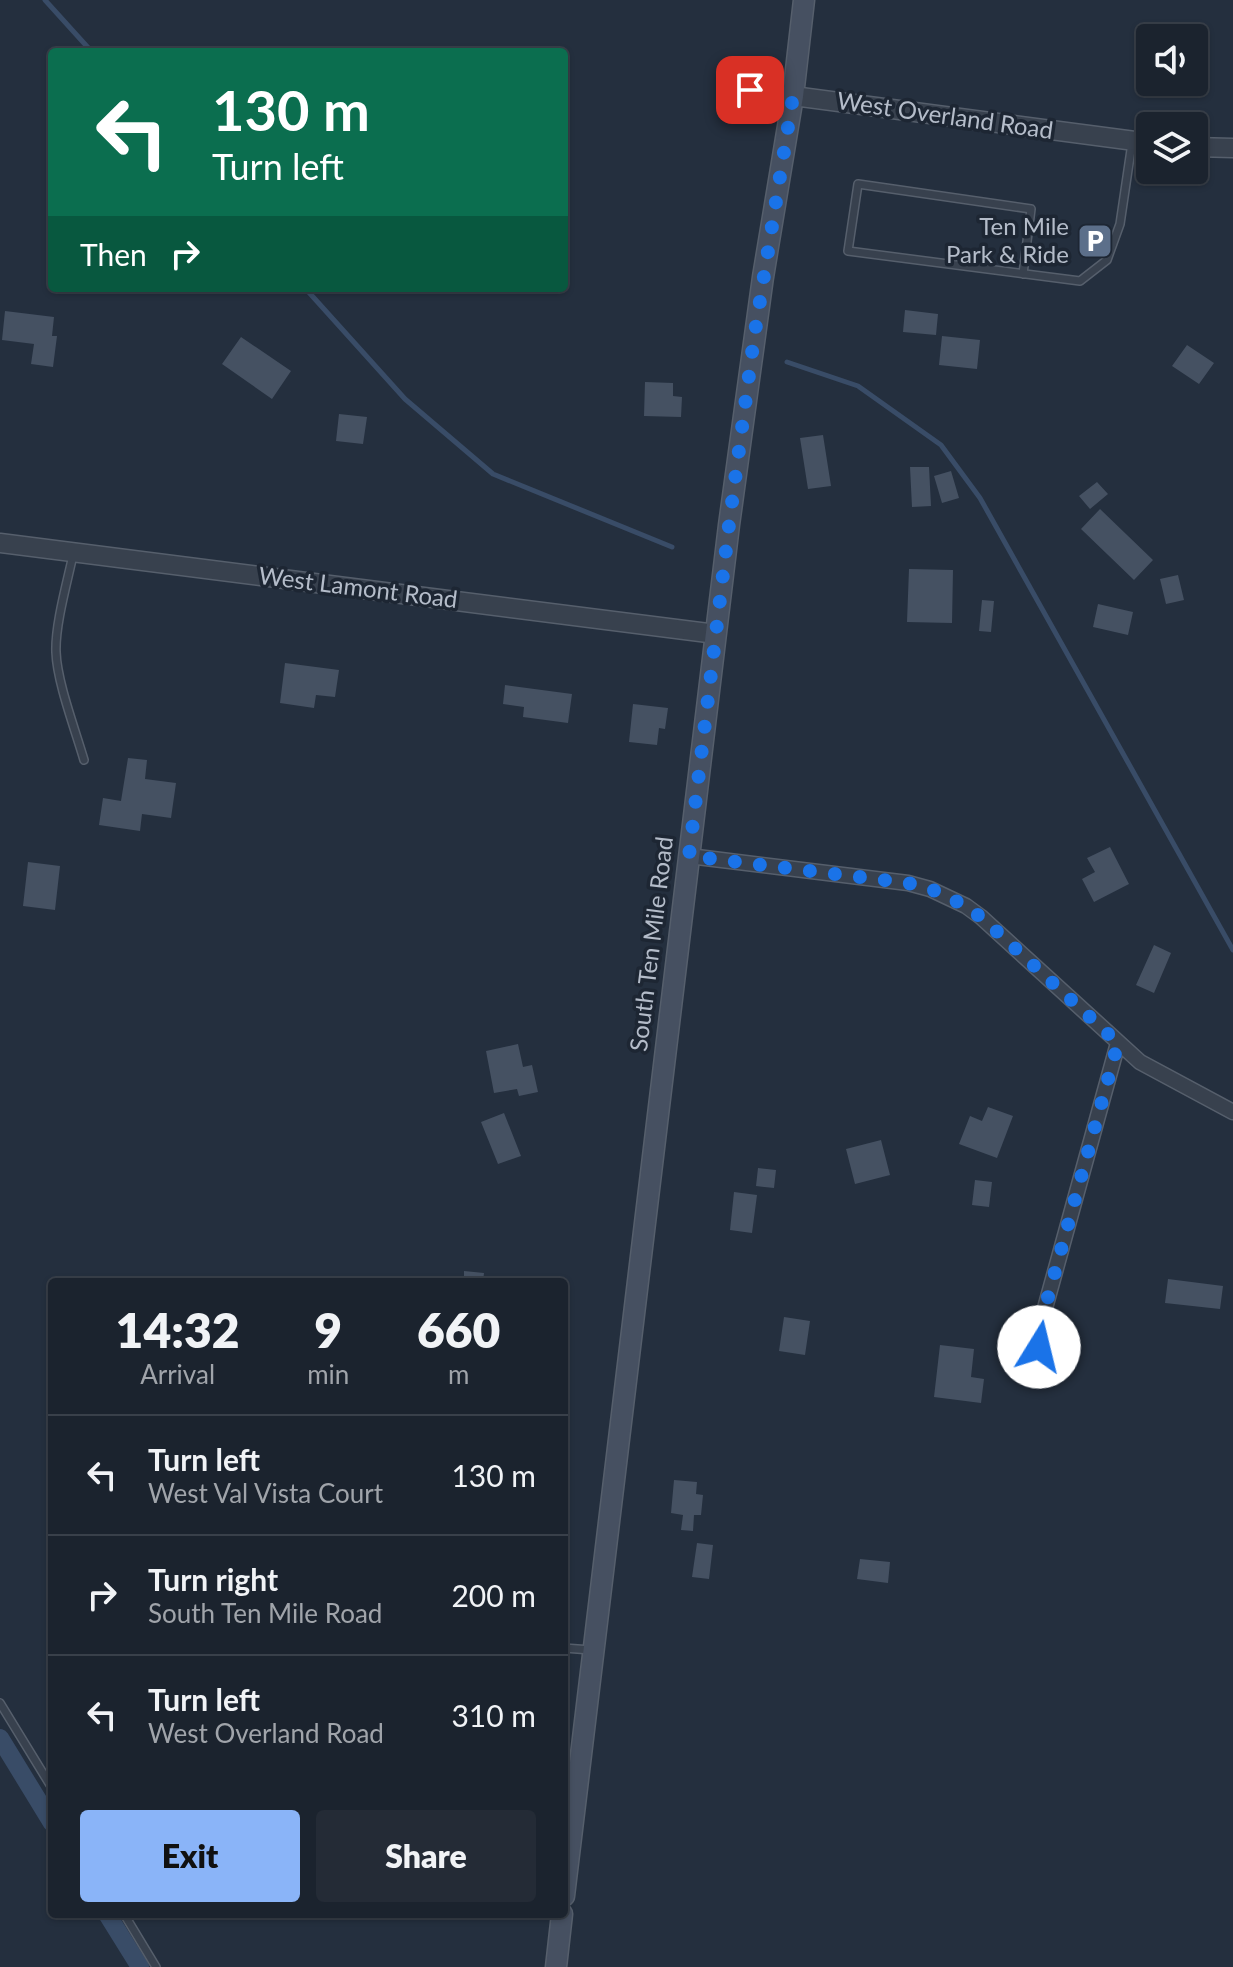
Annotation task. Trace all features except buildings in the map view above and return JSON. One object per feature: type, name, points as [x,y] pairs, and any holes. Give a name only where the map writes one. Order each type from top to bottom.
[{"type":"main road","name":"South Ten Mile Road","points":[[568,1863],[716,634],[754,338],[793,96],[804,0]]},
{"type":"main road","points":[[556,1967],[562,1918]]},
{"type":"street","name":"West Overland Road","points":[[740,89],[1136,141]]},
{"type":"street","points":[[1208,147],[1233,148]]},
{"type":"street","name":"West Lamont Road","points":[[0,543],[716,634]]},
{"type":"street","points":[[689,856],[908,883],[948,896],[981,917],[1149,1068],[1233,1112]]},
{"type":"street","points":[[1052,1368],[1039,1347],[1039,1330],[1118,1043]]},
{"type":"lane","points":[[1023,274],[1031,209],[858,184],[848,251],[1023,274],[1080,281],[1107,260],[1136,162]]},
{"type":"lane","points":[[73,553],[56,654],[84,760]]},
{"type":"lane","points":[[568,1648],[594,1650]]},
{"type":"lane","points":[[0,1703],[48,1781]]},
{"type":"lane","points":[[126,1918],[156,1967]]},
{"type":"waterway","points":[[45,0],[88,48]]},
{"type":"waterway","points":[[309,292],[405,399],[493,474],[672,547]]},
{"type":"waterway","points":[[787,362],[858,386],[941,445],[980,498],[1233,950]]},
{"type":"waterway","points":[[0,1738],[48,1816]]},
{"type":"waterway","points":[[109,1918],[140,1967]]},
{"type":"place","name":"Ten Mile Park & Ride","points":[[1095,241]]},
{"type":"route","points":[[750,90],[793,96],[754,338],[689,856],[908,883],[948,896],[981,917],[1118,1043],[1039,1330],[1039,1347]]}]
